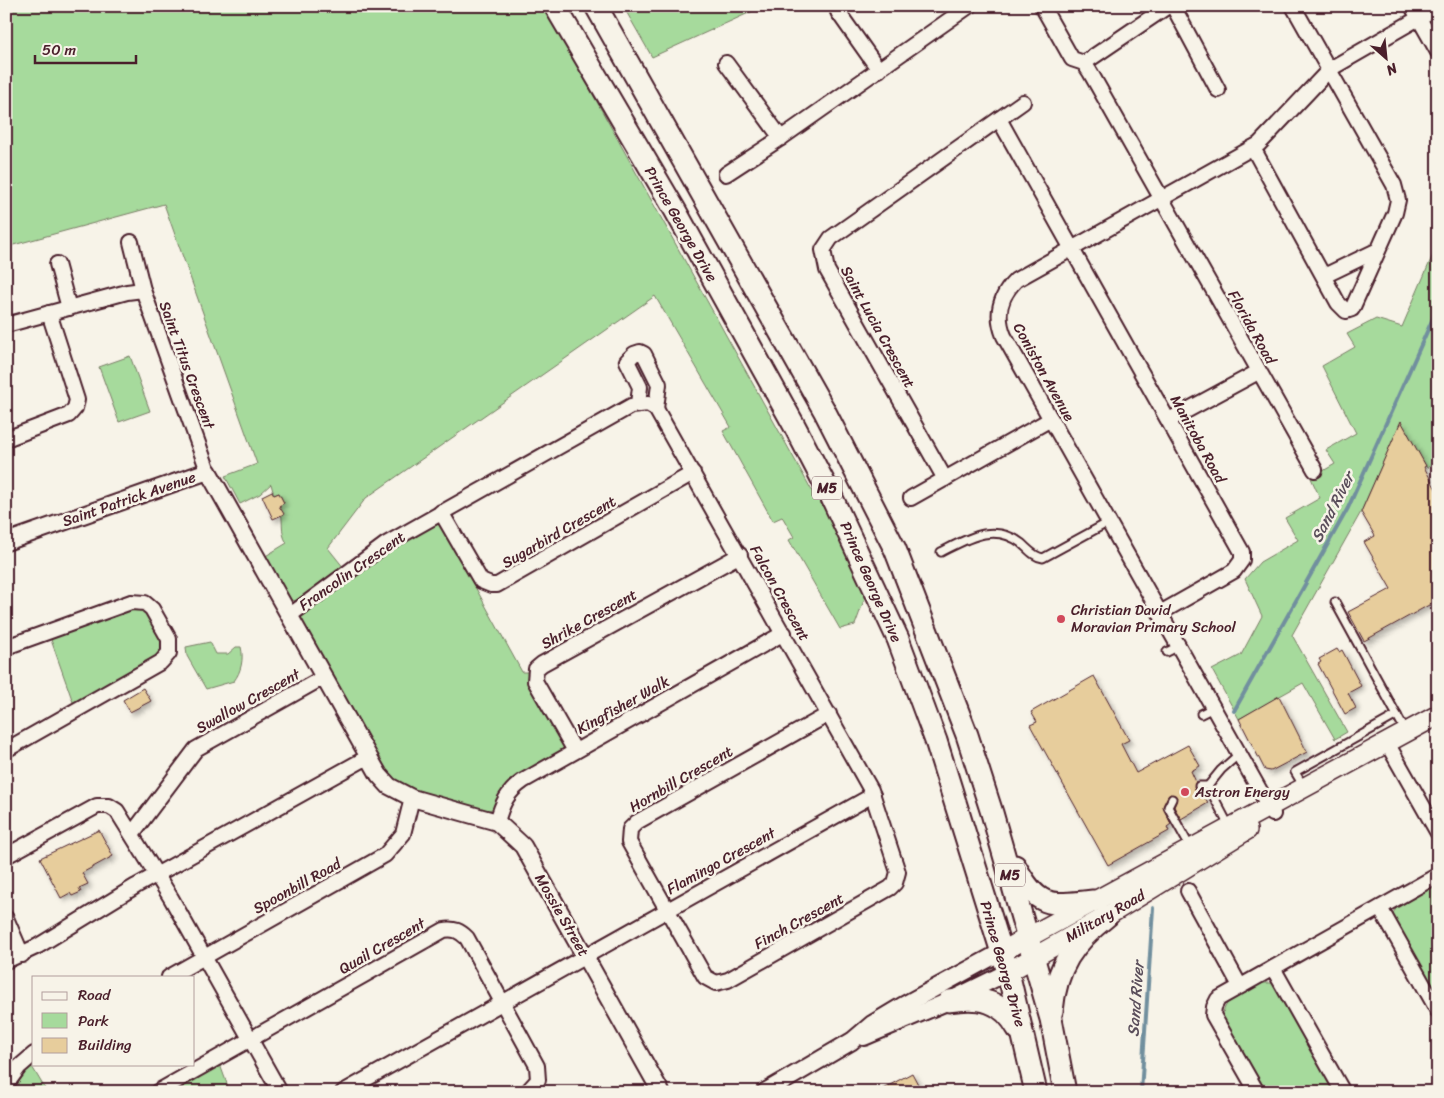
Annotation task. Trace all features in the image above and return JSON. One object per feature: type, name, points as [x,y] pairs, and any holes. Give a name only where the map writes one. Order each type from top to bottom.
[{"type":"main road","name":"Prince George Drive","points":[[555,6],[675,210],[780,399],[832,498],[898,639],[936,741],[1004,962],[1036,1092]]},
{"type":"main road","name":"Prince George Drive","points":[[596,6],[824,410],[895,549],[967,735],[992,813],[1051,1019],[1064,1092]]},
{"type":"main road","name":"Military Road","points":[[1004,962],[1438,715]]},
{"type":"main road","name":"Military Road","points":[[1100,908],[1190,848],[1229,827],[1271,810],[1304,787],[1345,767]]},
{"type":"main road","points":[[992,813],[1024,882],[1037,897],[1045,902],[1062,905],[1100,908],[1062,966],[1053,998],[1051,1019]]},
{"type":"main road","points":[[949,1001],[979,999],[1000,1007],[1013,1020],[1027,1050]]},
{"type":"street","points":[[726,174],[781,138],[969,6]]},
{"type":"street","points":[[1042,6],[1072,59],[1084,63],[1168,6]]},
{"type":"street","points":[[1173,6],[1218,90]]},
{"type":"street","points":[[1253,148],[1338,303],[1344,310],[1348,311],[1356,303],[1395,213],[1397,205],[1396,192],[1330,69],[1293,6]]},
{"type":"street","name":"Coniston Avenue","points":[[1271,810],[1239,754],[1207,711],[1173,649],[1160,613],[1004,336],[999,311],[1004,295],[1016,280],[1253,148],[1266,139],[1330,69],[1415,12],[1438,7]]},
{"type":"street","points":[[838,12],[879,70]]},
{"type":"street","points":[[1415,12],[1438,52]]},
{"type":"street","points":[[726,63],[781,138]]},
{"type":"street","name":"Florida Road","points":[[1084,63],[1315,470]]},
{"type":"street","name":"Saint Lucia Crescent","points":[[945,478],[827,270],[823,250],[830,238],[1023,102]]},
{"type":"street","points":[[999,119],[1073,249]]},
{"type":"street","points":[[131,242],[143,290]]},
{"type":"street","name":"Manitoba Road","points":[[1073,249],[1239,546],[1242,560],[1234,571],[1160,613]]},
{"type":"street","points":[[1324,276],[1378,250]]},
{"type":"street","points":[[57,264],[69,308]]},
{"type":"street","name":"Saint Titus Crescent","points":[[6,325],[143,290],[208,471]]},
{"type":"street","points":[[6,439],[61,419],[69,415],[75,408],[77,400],[49,313]]},
{"type":"street","points":[[640,352],[644,354],[659,384],[656,409],[648,404],[638,404],[640,387],[627,361],[634,354],[640,352]]},
{"type":"street","points":[[1169,420],[1258,372]]},
{"type":"street","name":"Francolin Crescent","points":[[412,798],[390,786],[368,757],[289,616],[386,544],[631,406],[638,404]]},
{"type":"street","name":"Falcon Crescent","points":[[656,409],[694,473],[873,795]]},
{"type":"street","points":[[911,498],[1052,420]]},
{"type":"street","name":"Saint Patrick Avenue","points":[[6,542],[208,471],[289,616]]},
{"type":"street","name":"Sugarbird Crescent","points":[[441,512],[481,581],[497,585],[694,473]]},
{"type":"street","name":"Shrike Crescent","points":[[575,751],[535,681],[536,669],[559,654],[740,555]]},
{"type":"street","points":[[6,647],[131,602],[139,602],[152,609],[170,644],[168,653],[161,662],[6,750]]},
{"type":"street","name":"Kingfisher Walk","points":[[497,822],[504,799],[516,786],[784,634]]},
{"type":"street","name":"Swallow Crescent","points":[[132,834],[196,749],[324,677]]},
{"type":"street","name":"Hornbill Crescent","points":[[666,909],[629,842],[629,833],[633,825],[829,714]]},
{"type":"street","points":[[1387,743],[1438,833]]},
{"type":"street","points":[[6,961],[22,954],[368,757]]},
{"type":"street","name":"Finch Crescent","points":[[666,909],[705,978],[716,983],[728,980],[896,883],[897,868],[873,795]]},
{"type":"street","name":"Flamingo Crescent","points":[[343,1092],[666,909],[873,795]]},
{"type":"street","name":"Mossie Street","points":[[412,798],[497,822],[523,846],[661,1092]]},
{"type":"street","name":"Spoonbill Road","points":[[171,976],[384,854],[402,834],[412,798]]},
{"type":"street","points":[[6,856],[97,806],[109,806],[117,811],[204,957],[280,1092]]},
{"type":"street","points":[[1257,1092],[1213,1014],[1214,1006],[1218,999],[1438,875]]},
{"type":"street","points":[[1188,891],[1240,986]]},
{"type":"street","points":[[1380,908],[1438,1011]]},
{"type":"street","points":[[6,918],[22,954]]},
{"type":"street","name":"Quail Crescent","points":[[250,1039],[444,930],[450,929],[456,930],[467,938],[502,1002]]},
{"type":"street","name":"Military Road","points":[[852,1041],[876,1033],[949,1001],[1004,962]]},
{"type":"street","name":"Military Road","points":[[765,1092],[852,1041],[872,1024],[1004,962]]},
{"type":"street","points":[[1273,968],[1343,1092]]},
{"type":"street","points":[[502,1002],[539,1072],[536,1084],[527,1092]]},
{"type":"street","points":[[157,1092],[250,1039]]},
{"type":"street","points":[[6,1085],[19,1067],[32,1056]]},
{"type":"lane","points":[[941,552],[966,539],[991,532],[1011,536],[1035,556],[1043,558],[1109,522]]},
{"type":"lane","points":[[1334,602],[1406,732]]},
{"type":"lane","points":[[1304,787],[1295,772],[1397,715]]},
{"type":"lane","points":[[1208,786],[1220,770],[1239,754]]},
{"type":"lane","points":[[1198,786],[1208,786]]},
{"type":"lane","points":[[1208,786],[1229,827]]},
{"type":"lane","points":[[1172,799],[1168,807],[1190,848]]},
{"type":"green space","points":[[6,6],[544,6],[811,489],[828,514],[867,592],[855,625],[840,629],[789,540],[794,537],[783,518],[773,521],[723,431],[731,427],[655,296],[366,498],[328,548],[344,568],[299,601],[289,600],[264,557],[287,543],[283,534],[282,515],[279,506],[284,503],[279,493],[274,495],[271,484],[260,494],[240,504],[225,476],[257,464],[164,204],[6,247]]},
{"type":"green space","points":[[623,6],[764,6],[652,57]]},
{"type":"green space","points":[[1438,243],[1438,462],[1427,468],[1401,422],[1361,512],[1292,635],[1347,732],[1335,739],[1303,683],[1239,719],[1212,670],[1241,655],[1262,616],[1245,579],[1260,562],[1298,540],[1285,518],[1320,498],[1311,478],[1335,464],[1326,450],[1356,433],[1322,366],[1355,347],[1347,334],[1376,319],[1402,327]]},
{"type":"green space","points":[[130,356],[150,411],[119,422],[99,367]]},
{"type":"green space","points":[[435,524],[441,525],[522,672],[532,672],[565,744],[555,757],[511,781],[502,790],[494,807],[487,811],[414,791],[401,786],[385,773],[300,619],[303,613],[394,546]]},
{"type":"green space","points":[[137,606],[149,614],[165,646],[159,657],[74,705],[50,637]]},
{"type":"green space","points":[[210,642],[216,654],[228,654],[236,647],[241,647],[242,661],[234,681],[206,689],[187,656],[186,647]]},
{"type":"green space","points":[[1438,884],[1438,999],[1394,921],[1393,913],[1398,906]]},
{"type":"green space","points":[[1262,983],[1272,983],[1281,991],[1337,1092],[1263,1092],[1223,1020],[1223,1012],[1226,1006],[1235,996]]},
{"type":"green space","points":[[219,1062],[230,1092],[167,1092]]},
{"type":"green space","points":[[31,1065],[47,1092],[12,1092]]},
{"type":"building","points":[[1401,421],[1426,466],[1424,467],[1438,493],[1438,600],[1364,641],[1348,612],[1391,589],[1364,542],[1375,536],[1361,512]]},
{"type":"building","points":[[272,491],[274,495],[279,493],[284,503],[279,506],[284,514],[273,519],[262,496]]},
{"type":"building","points":[[1337,649],[1339,652],[1342,650],[1361,686],[1348,693],[1356,708],[1345,714],[1318,664],[1321,662],[1319,659]]},
{"type":"building","points":[[1094,676],[1129,740],[1121,744],[1136,773],[1188,745],[1200,766],[1191,771],[1196,782],[1194,788],[1202,791],[1208,803],[1181,819],[1174,807],[1177,797],[1170,794],[1163,807],[1171,824],[1167,827],[1169,831],[1108,865],[1030,725],[1037,722],[1031,712]]},
{"type":"building","points":[[143,688],[151,701],[130,712],[123,700]]},
{"type":"building","points":[[1279,696],[1307,752],[1271,771],[1265,770],[1239,719]]},
{"type":"building","points":[[99,830],[113,856],[82,873],[88,884],[79,888],[81,892],[72,896],[70,893],[61,898],[40,858]]},
{"type":"building","points":[[912,1073],[922,1092],[877,1092]]},
{"type":"waterway","name":"Sand River","points":[[1234,711],[1348,508],[1438,307]]},
{"type":"waterway","name":"Sand River","points":[[1141,1092],[1153,908]]},
{"type":"place","name":"Christian David Moravian Primary School","points":[[1061,619]]},
{"type":"place","name":"Astron Energy","points":[[1185,792]]}]
